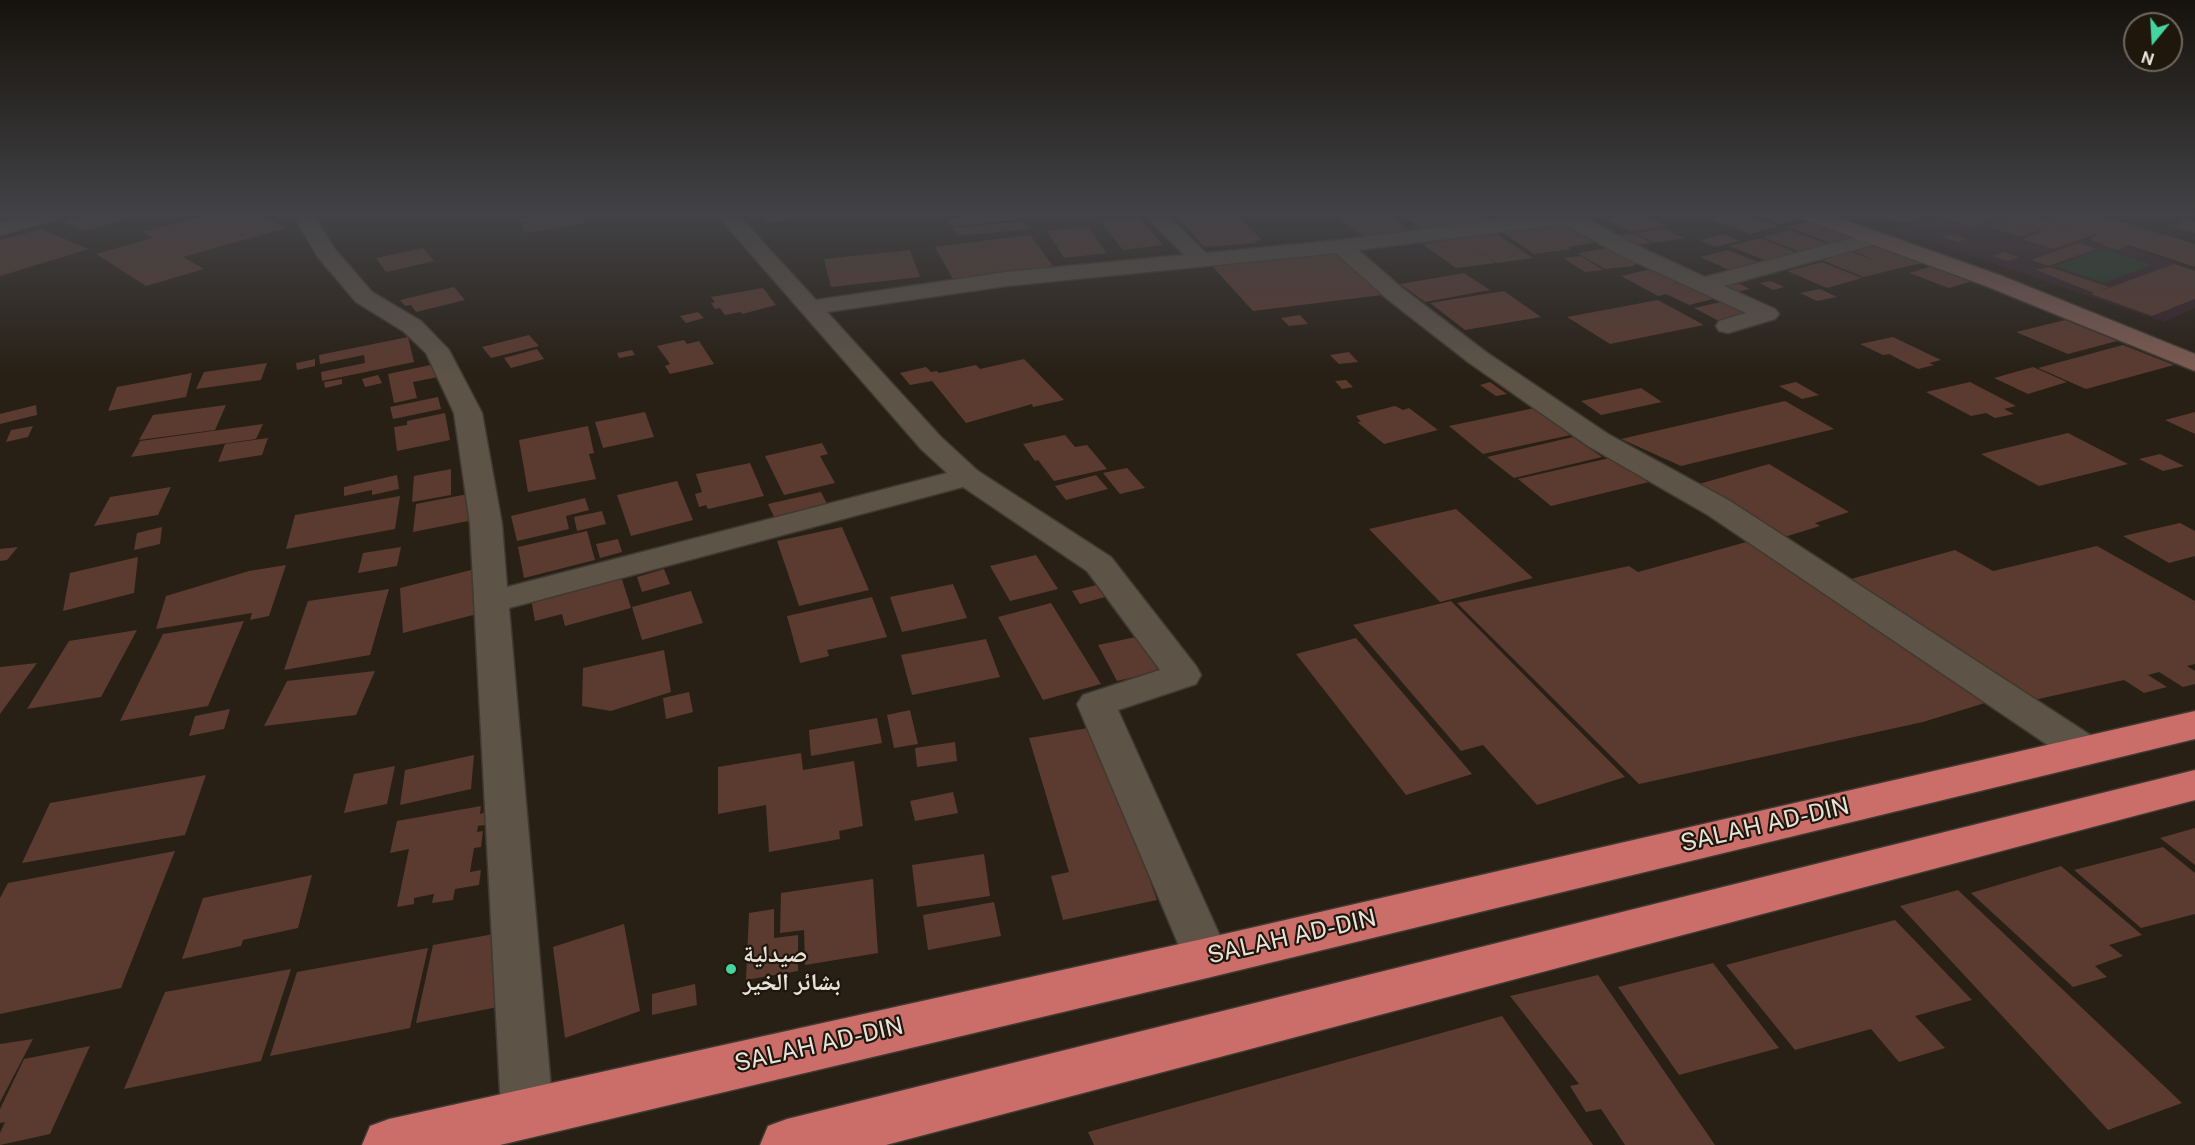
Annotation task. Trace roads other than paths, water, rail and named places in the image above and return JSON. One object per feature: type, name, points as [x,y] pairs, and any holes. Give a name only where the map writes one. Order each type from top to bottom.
[{"type":"highway","name":"SALAH AD-DIN","points":[[389,1145],[527,1111],[1207,958],[2195,725]]},
{"type":"highway","points":[[787,1145],[2195,785]]},
{"type":"street","points":[[340,268],[364,297],[411,327],[437,350],[468,413],[486,524],[527,1111]]},
{"type":"street","points":[[774,268],[931,443],[968,477],[1100,564],[1183,675],[1096,704],[1207,958]]},
{"type":"street","points":[[809,308],[1006,279],[1103,268]]},
{"type":"street","points":[[1366,268],[1394,293],[1477,357],[1598,440],[1719,508],[2084,750]]},
{"type":"street","points":[[1669,268],[1767,314],[1728,326]]},
{"type":"street","points":[[1704,284],[1762,268]]},
{"type":"street","points":[[1960,268],[2195,363]]},
{"type":"street","points":[[1987,268],[2037,286],[2195,352]]},
{"type":"street","points":[[492,602],[968,477]]},
{"type":"place","name":"صيدلية بشائر الخير","points":[[731,969]]}]
